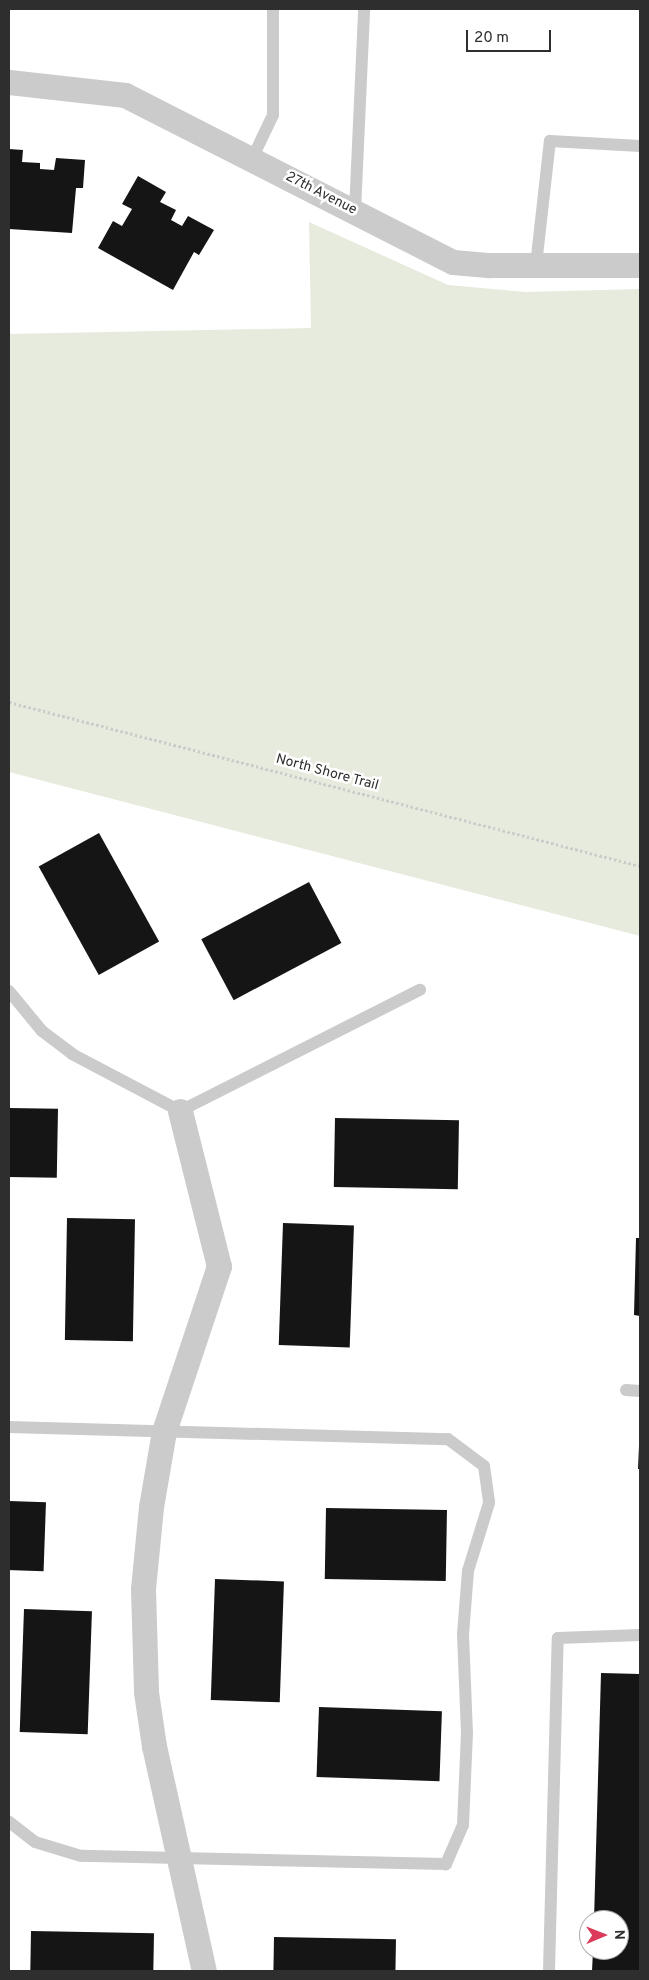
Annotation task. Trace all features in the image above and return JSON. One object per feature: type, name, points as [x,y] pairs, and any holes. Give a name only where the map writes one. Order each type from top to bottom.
[{"type":"street","name":"27th Avenue","points":[[9,82],[125,95],[453,262],[536,265],[640,265]]},
{"type":"street","points":[[180,1112],[220,1266],[164,1431],[151,1507],[143,1589],[146,1692],[178,1860],[204,1971]]},
{"type":"lane","points":[[252,159],[273,115],[274,9]]},
{"type":"lane","points":[[355,211],[364,9]]},
{"type":"lane","points":[[536,265],[550,141],[640,146]]},
{"type":"lane","points":[[9,991],[42,1031],[72,1054],[180,1112],[420,990]]},
{"type":"lane","points":[[626,1390],[640,1390]]},
{"type":"lane","points":[[9,1427],[448,1439],[484,1466],[489,1503],[468,1571],[463,1634],[467,1734],[463,1825],[446,1864],[178,1860],[81,1856],[35,1842],[9,1822]]},
{"type":"lane","points":[[549,1971],[558,1638],[640,1635]]},
{"type":"path","name":"North Shore Trail","points":[[9,702],[640,866]]},
{"type":"shaded area","points":[[309,222],[448,285],[526,292],[640,289],[640,936],[9,772],[9,334],[311,328]]},
{"type":"building","points":[[9,149],[23,150],[22,162],[40,163],[40,169],[54,170],[56,158],[85,160],[83,188],[76,188],[72,233],[9,229]]},
{"type":"building","points":[[138,176],[166,192],[160,202],[176,210],[171,220],[182,226],[188,216],[214,230],[199,255],[194,252],[173,290],[98,248],[113,221],[122,226],[132,209],[122,204]]},
{"type":"building","points":[[99,833],[159,941],[99,975],[39,866]]},
{"type":"building","points":[[309,882],[341,943],[234,1000],[201,939]]},
{"type":"building","points":[[9,1108],[58,1109],[57,1178],[9,1177]]},
{"type":"building","points":[[335,1118],[459,1120],[458,1189],[334,1187]]},
{"type":"building","points":[[67,1218],[135,1219],[133,1341],[65,1340]]},
{"type":"building","points":[[283,1223],[354,1225],[350,1347],[279,1345]]},
{"type":"building","points":[[636,1238],[640,1238],[640,1316],[634,1315]]},
{"type":"building","points":[[639,1446],[640,1469],[638,1469]]},
{"type":"building","points":[[9,1501],[46,1502],[44,1571],[9,1570]]},
{"type":"building","points":[[326,1508],[447,1510],[446,1581],[325,1579]]},
{"type":"building","points":[[215,1579],[284,1581],[280,1702],[211,1700]]},
{"type":"building","points":[[24,1609],[92,1611],[88,1734],[20,1732]]},
{"type":"building","points":[[601,1673],[640,1674],[640,1971],[592,1971],[593,1960],[629,1960],[629,1910],[594,1910]]},
{"type":"building","points":[[319,1707],[442,1711],[439,1781],[317,1777]]},
{"type":"building","points":[[31,1931],[154,1933],[153,1971],[30,1971]]},
{"type":"building","points":[[274,1937],[396,1939],[395,1971],[273,1971]]}]
